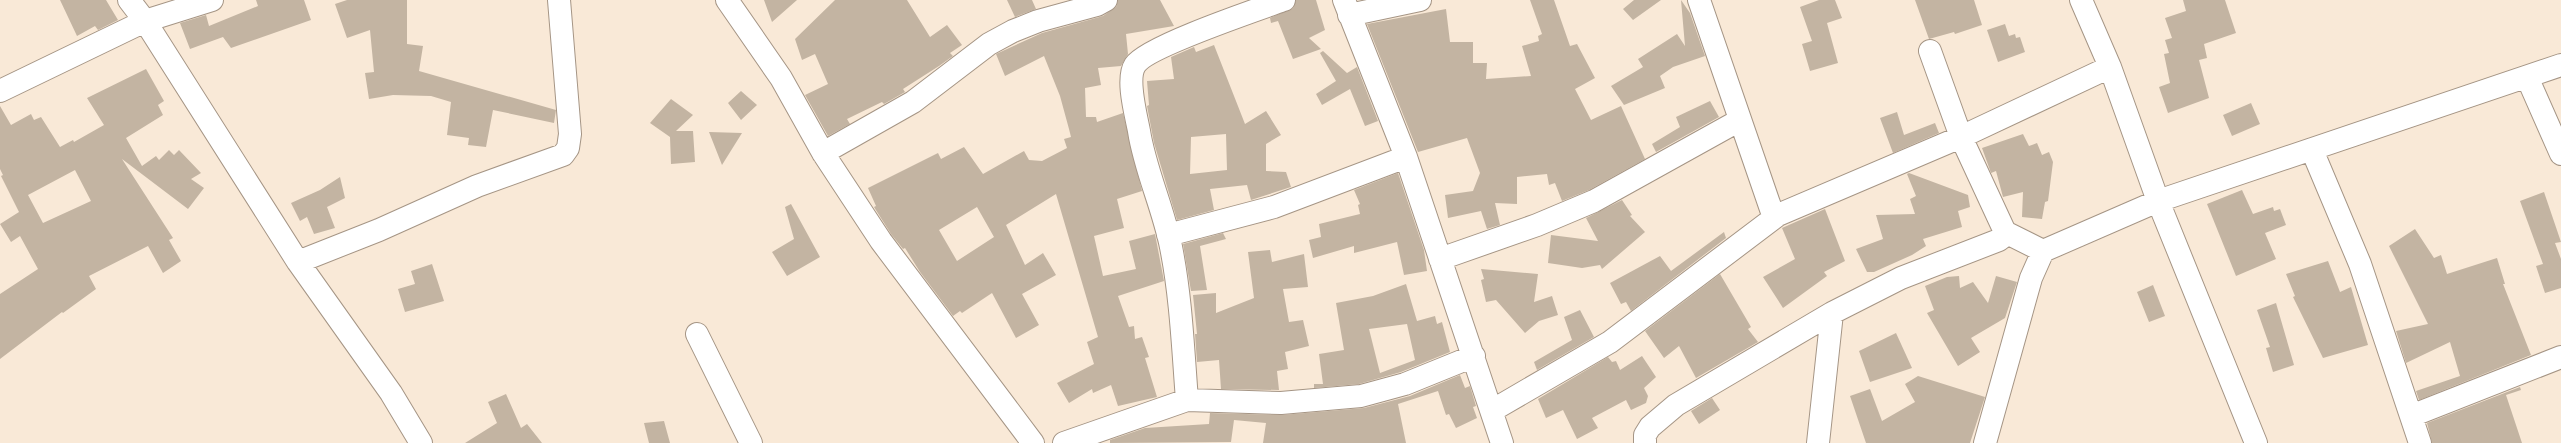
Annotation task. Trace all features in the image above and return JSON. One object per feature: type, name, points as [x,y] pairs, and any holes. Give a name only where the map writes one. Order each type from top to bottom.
[{"type":"street","points":[[129,0],[145,21],[298,262],[391,393],[421,443]]},
{"type":"street","points":[[0,91],[145,21],[212,0]]},
{"type":"street","points":[[298,262],[379,230],[477,186],[564,155],[568,148],[570,134],[559,0]]},
{"type":"street","points":[[727,0],[781,78],[823,153],[881,241],[1033,443]]},
{"type":"street","points":[[823,153],[913,102],[989,44],[1013,31],[1051,17],[1097,5],[1106,0]]},
{"type":"street","points":[[1187,400],[1176,272],[1160,200],[1141,145],[1132,94],[1133,70],[1136,64],[1163,47],[1284,0]]},
{"type":"street","points":[[1420,0],[1346,8],[1406,157],[1493,410],[1502,443]]},
{"type":"street","points":[[1699,0],[1774,218]]},
{"type":"street","points":[[2081,0],[2110,67],[2158,201],[2256,443]]},
{"type":"street","points":[[1930,51],[1962,137],[2005,232],[2043,251]]},
{"type":"street","points":[[1985,443],[2031,278],[2043,251],[2158,201],[2561,65]]},
{"type":"street","points":[[1493,410],[1610,342],[1774,218],[1962,137],[2110,67]]},
{"type":"street","points":[[2527,77],[2561,154]]},
{"type":"street","points":[[1440,259],[1537,225],[1594,201],[1740,120]]},
{"type":"street","points":[[2312,150],[2360,264],[2420,443]]},
{"type":"street","points":[[1168,235],[1274,207],[1406,157]]},
{"type":"street","points":[[1645,443],[1645,435],[1650,427],[1676,405],[1832,313],[1901,278],[1999,240],[2003,238],[2005,232]]},
{"type":"street","points":[[1818,443],[1832,313]]},
{"type":"street","points":[[697,334],[751,443]]},
{"type":"street","points":[[1064,443],[1187,400],[1282,403],[1361,396],[1405,384],[1474,356]]},
{"type":"street","points":[[2411,416],[2561,357]]},
{"type":"building","points":[[60,0],[106,0],[118,20],[98,30],[95,26],[77,36]]},
{"type":"building","points":[[256,0],[304,0],[311,20],[231,48],[223,37],[190,49],[180,23],[206,15],[209,26],[258,6]]},
{"type":"building","points":[[347,0],[407,0],[407,44],[423,46],[419,71],[556,110],[554,123],[493,110],[486,147],[468,145],[469,138],[447,135],[451,102],[431,96],[393,95],[369,99],[365,73],[374,72],[370,30],[347,38],[335,4]]},
{"type":"building","points":[[764,0],[797,0],[772,22]]},
{"type":"building","points":[[835,0],[907,0],[930,37],[947,25],[962,45],[950,53],[953,56],[903,89],[905,92],[884,104],[882,102],[847,119],[850,124],[828,136],[805,95],[828,84],[815,54],[802,60],[795,39]]},
{"type":"building","points":[[1007,0],[1032,0],[1036,9],[1015,17]]},
{"type":"building","points":[[1118,0],[1160,0],[1174,26],[1126,34],[1128,54],[1121,66],[1098,68],[1101,85],[1085,88],[1086,117],[1096,117],[1097,122],[1123,113],[1142,191],[1117,199],[1124,228],[1094,236],[1103,276],[1136,269],[1129,241],[1155,234],[1164,281],[1118,296],[1129,327],[1134,326],[1135,339],[1142,337],[1149,357],[1145,358],[1157,397],[1118,406],[1111,385],[1093,393],[1092,389],[1069,403],[1057,383],[1094,364],[1087,342],[1098,337],[1056,194],[1006,225],[1025,265],[1043,253],[1056,275],[1022,294],[1039,325],[1016,338],[992,293],[962,313],[960,311],[953,316],[920,272],[905,248],[903,249],[891,234],[874,207],[876,206],[868,188],[938,153],[941,159],[964,147],[983,174],[1024,151],[1029,160],[1042,161],[1067,148],[1064,139],[1071,137],[1069,129],[1060,96],[1044,56],[1005,76],[996,54],[1042,33],[1103,16],[1116,7]],"holes":[[[977,207],[994,237],[957,261],[939,230]]]},
{"type":"building","points":[[1296,0],[1316,0],[1325,30],[1309,38],[1321,49],[1293,59],[1278,21],[1271,23],[1270,18],[1293,8]]},
{"type":"building","points":[[1530,0],[1554,0],[1570,46],[1577,44],[1595,78],[1575,89],[1591,120],[1621,106],[1645,159],[1589,190],[1562,201],[1555,183],[1549,185],[1547,174],[1517,177],[1517,204],[1495,203],[1500,225],[1487,229],[1481,211],[1448,218],[1445,195],[1473,191],[1480,173],[1467,138],[1418,152],[1367,24],[1446,9],[1450,42],[1473,42],[1473,63],[1487,63],[1486,79],[1531,76],[1522,46],[1539,41],[1538,36],[1542,34]]},
{"type":"building","points":[[1634,0],[1661,0],[1633,20],[1623,9]]},
{"type":"building","points":[[1681,0],[1690,13],[1705,56],[1673,67],[1660,76],[1665,88],[1624,105],[1611,86],[1643,67],[1638,59],[1677,34],[1685,46]]},
{"type":"building","points":[[1819,0],[1835,0],[1842,18],[1827,23],[1838,63],[1810,71],[1802,44],[1812,41],[1800,7]]},
{"type":"building","points":[[1915,0],[1974,0],[1982,25],[1955,34],[1954,32],[1929,39]]},
{"type":"building","points":[[2183,0],[2225,0],[2236,33],[2204,44],[2207,58],[2199,60],[2209,98],[2168,113],[2159,87],[2170,83],[2164,54],[2169,53],[2165,40],[2172,38],[2165,18],[2186,11]]},
{"type":"building","points":[[2005,24],[2009,36],[2015,34],[2016,38],[2020,37],[2025,52],[1998,62],[1987,30]]},
{"type":"building","points":[[1214,45],[1245,124],[1266,111],[1281,135],[1266,144],[1266,171],[1286,172],[1291,187],[1251,200],[1247,185],[1210,189],[1214,210],[1177,220],[1154,143],[1147,106],[1149,105],[1147,81],[1174,79],[1171,57],[1194,47],[1196,52]],"holes":[[[1226,134],[1227,170],[1190,174],[1191,137]]]},
{"type":"building","points":[[1323,51],[1347,73],[1357,67],[1378,121],[1365,126],[1350,89],[1322,105],[1316,94],[1336,81],[1320,53]]},
{"type":"building","points":[[146,69],[164,101],[158,105],[163,115],[126,138],[142,166],[156,156],[159,160],[169,150],[174,155],[179,150],[201,173],[191,179],[204,188],[188,209],[122,159],[173,238],[169,240],[181,261],[163,273],[148,246],[89,276],[96,289],[63,313],[62,312],[0,359],[0,294],[38,269],[20,236],[11,242],[0,224],[19,212],[1,176],[3,175],[0,169],[0,106],[11,125],[31,114],[34,120],[41,117],[60,147],[73,140],[74,142],[104,125],[87,98]],"holes":[[[75,170],[91,201],[43,223],[28,195]]]},
{"type":"building","points":[[741,91],[757,105],[741,120],[728,103]]},
{"type":"building","points":[[671,99],[693,115],[676,131],[693,131],[695,162],[671,164],[670,137],[650,123]]},
{"type":"building","points":[[1710,101],[1719,117],[1656,152],[1652,144],[1680,127],[1676,117]]},
{"type":"building","points":[[2251,103],[2260,124],[2232,136],[2223,115]]},
{"type":"building","points":[[1897,112],[1904,135],[1935,123],[1939,133],[1893,153],[1880,118]]},
{"type":"building","points":[[709,132],[742,133],[722,165]]},
{"type":"building","points":[[2023,134],[2029,146],[2037,143],[2042,155],[2049,152],[2053,162],[2048,201],[2045,202],[2042,219],[2022,217],[2023,192],[2003,197],[1996,171],[1991,173],[1982,148]]},
{"type":"building","points":[[1398,173],[1424,250],[1427,271],[1404,275],[1397,242],[1354,253],[1354,246],[1313,258],[1309,240],[1321,237],[1319,224],[1360,214],[1358,205],[1360,204],[1354,190]]},
{"type":"building","points":[[1909,173],[1968,195],[1970,207],[1958,211],[1962,227],[1923,239],[1926,246],[1912,255],[1874,272],[1867,272],[1856,249],[1883,239],[1876,215],[1915,214],[1910,199],[1916,196],[1907,174]]},
{"type":"building","points":[[340,177],[345,198],[327,207],[335,228],[314,234],[307,217],[300,221],[291,203],[320,190]]},
{"type":"building","points":[[2242,190],[2253,214],[2273,207],[2274,211],[2280,209],[2286,225],[2265,233],[2276,259],[2236,276],[2207,204]]},
{"type":"building","points":[[2544,192],[2561,242],[2555,243],[2561,259],[2561,288],[2545,293],[2536,266],[2543,264],[2520,201]]},
{"type":"building","points":[[1622,200],[1632,215],[1630,216],[1645,232],[1602,269],[1600,265],[1582,268],[1548,263],[1551,235],[1598,241],[1586,218]]},
{"type":"building","points":[[791,204],[820,257],[787,276],[772,252],[794,239],[785,207]]},
{"type":"building","points":[[1825,209],[1845,261],[1824,272],[1827,276],[1783,308],[1763,277],[1795,259],[1782,228]]},
{"type":"building","points":[[2415,229],[2434,258],[2441,255],[2447,274],[2497,258],[2505,284],[2503,284],[2531,355],[2419,400],[2416,391],[2460,376],[2450,342],[2406,363],[2396,331],[2428,324],[2389,246]]},
{"type":"building","points":[[1724,232],[1726,238],[1631,311],[1626,302],[1621,304],[1610,283],[1660,256],[1671,271]]},
{"type":"building","points":[[1223,233],[1226,239],[1200,246],[1207,290],[1191,291],[1183,244]]},
{"type":"building","points":[[1270,250],[1272,262],[1304,254],[1308,287],[1283,289],[1289,322],[1303,320],[1309,346],[1285,352],[1288,369],[1277,371],[1279,390],[1221,389],[1219,360],[1197,362],[1195,334],[1197,334],[1193,295],[1216,293],[1216,313],[1254,298],[1248,252]]},
{"type":"building","points":[[2328,261],[2340,292],[2351,287],[2368,345],[2323,358],[2293,297],[2295,296],[2286,274]]},
{"type":"building","points":[[432,264],[444,301],[405,312],[398,289],[415,284],[411,271]]},
{"type":"building","points":[[1481,269],[1538,274],[1534,302],[1552,296],[1558,315],[1539,321],[1525,333],[1496,300],[1486,302],[1481,280],[1484,279]]},
{"type":"building","points":[[1720,274],[1751,327],[1748,329],[1758,342],[1696,378],[1679,346],[1664,358],[1645,331]]},
{"type":"building","points":[[1959,276],[1960,288],[1973,282],[1988,303],[1996,276],[2017,282],[2005,318],[1971,338],[1980,352],[1958,366],[1927,313],[1934,310],[1925,286],[1947,277]]},
{"type":"building","points":[[1406,284],[1417,321],[1435,316],[1437,324],[1442,322],[1450,352],[1401,372],[1359,384],[1314,388],[1314,384],[1323,384],[1319,354],[1344,350],[1336,303],[1373,296]],"holes":[[[1407,324],[1415,360],[1380,373],[1369,329]]]},
{"type":"building","points":[[2153,285],[2165,316],[2149,322],[2137,292]]},
{"type":"building","points":[[2276,303],[2294,365],[2273,372],[2266,348],[2270,347],[2257,310]]},
{"type":"building","points":[[1580,310],[1594,337],[1537,370],[1534,362],[1572,340],[1564,317]]},
{"type":"building","points":[[1896,333],[1912,368],[1870,382],[1859,351]]},
{"type":"building","points":[[1642,356],[1656,377],[1644,388],[1648,396],[1646,403],[1631,410],[1626,400],[1592,418],[1598,428],[1577,439],[1563,410],[1546,418],[1538,399],[1608,357],[1612,362],[1616,361],[1620,370]]},
{"type":"building","points":[[1460,375],[1465,388],[1470,386],[1476,406],[1473,407],[1477,418],[1456,428],[1449,414],[1446,415],[1438,391],[1398,404],[1406,443],[1263,443],[1266,423],[1234,420],[1231,442],[1110,443],[1110,440],[1145,428],[1209,424],[1210,413],[1282,415],[1364,408],[1410,396]]},
{"type":"building","points":[[1918,376],[1985,397],[1970,443],[1866,443],[1850,396],[1870,389],[1882,421],[1915,402],[1905,384]]},
{"type":"building","points":[[2520,387],[2521,390],[2506,395],[2522,443],[2432,443],[2427,423]]},
{"type":"building","points":[[506,394],[521,428],[527,424],[542,443],[465,443],[497,423],[488,402]]},
{"type":"building","points":[[1712,398],[1720,410],[1699,424],[1691,411]]},
{"type":"building","points":[[664,421],[670,443],[649,443],[644,423]]}]
